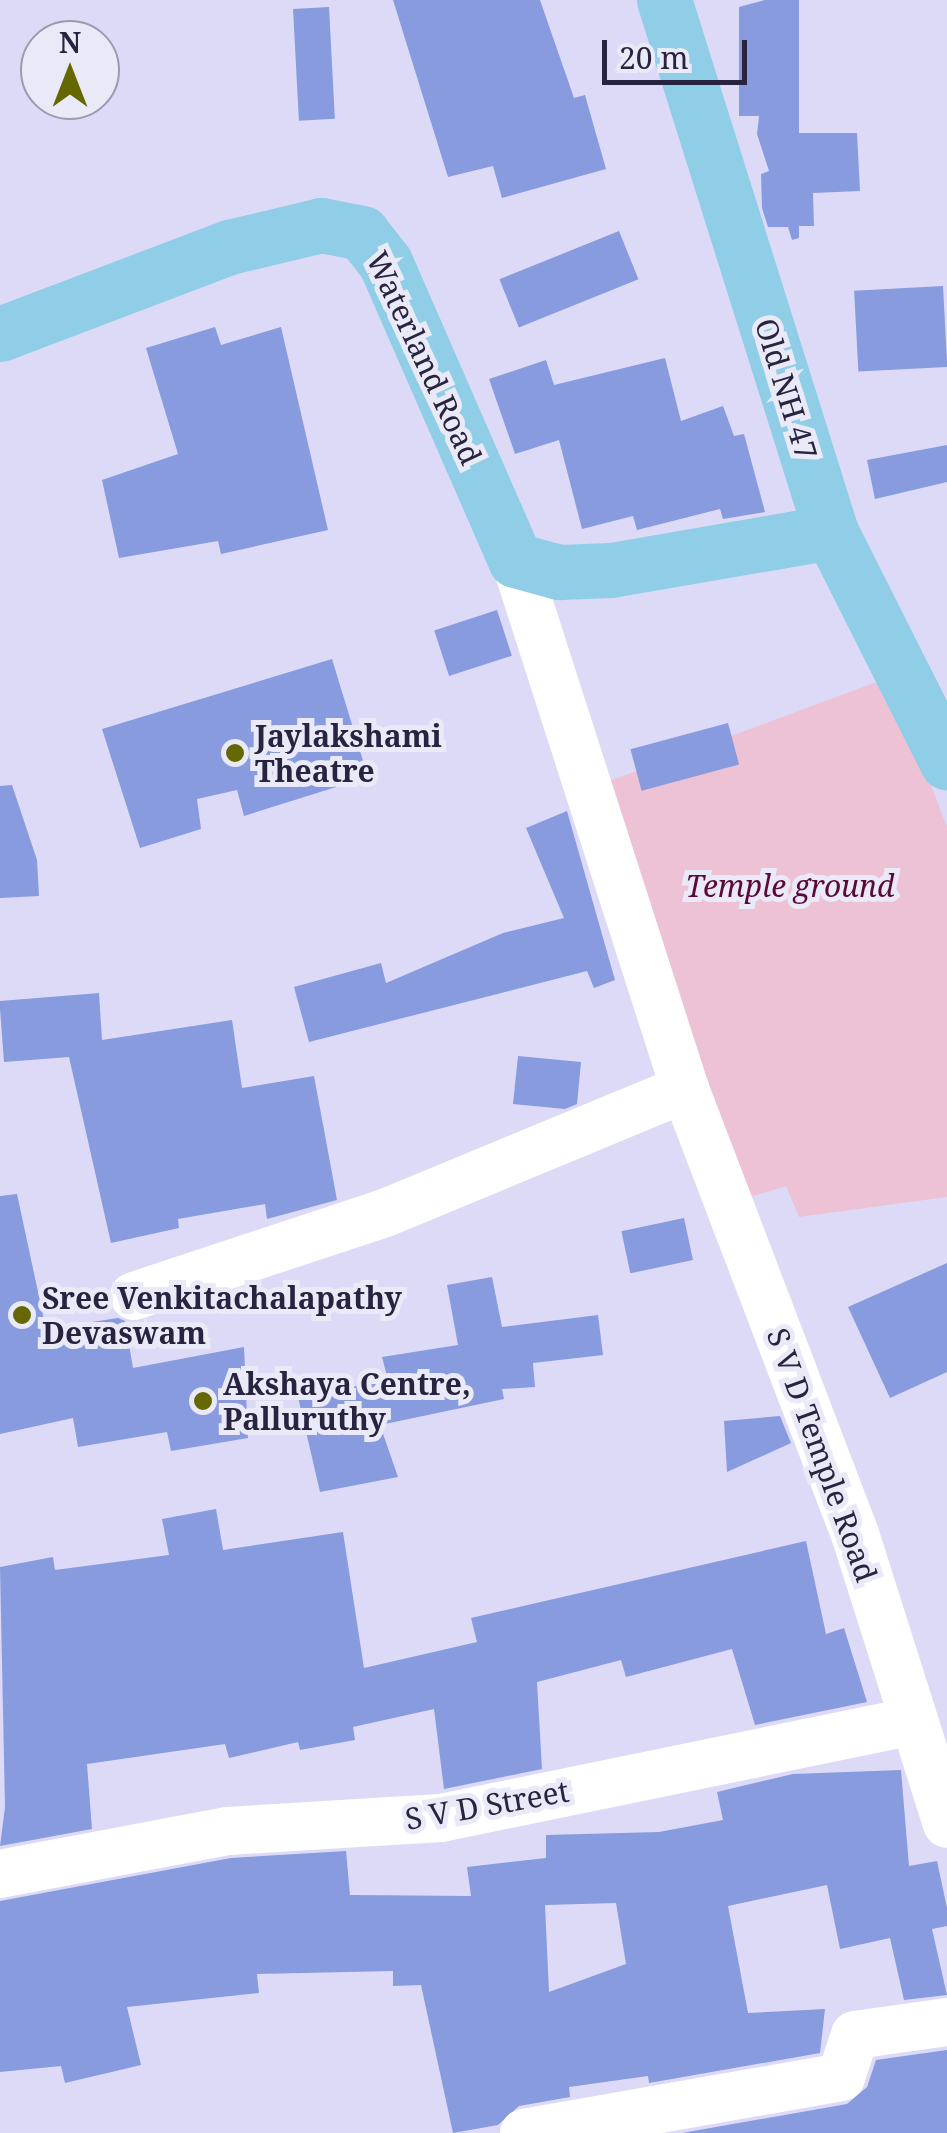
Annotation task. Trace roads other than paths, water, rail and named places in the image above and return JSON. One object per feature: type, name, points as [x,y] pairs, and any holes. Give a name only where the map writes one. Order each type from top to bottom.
[{"type":"main road","name":"Old NH 47","points":[[664,0],[831,532],[947,763]]},
{"type":"main road","name":"Waterland Road","points":[[0,334],[228,246],[321,225],[362,233],[386,262],[516,560]]},
{"type":"main road","points":[[516,560],[559,572],[612,570],[831,532]]},
{"type":"street","name":"S V D Temple Road","points":[[516,560],[685,1089],[855,1534],[947,1824]]},
{"type":"street","points":[[134,1296],[385,1213],[685,1089]]},
{"type":"street","name":"S V D Street","points":[[0,1874],[228,1831],[441,1818],[912,1721]]},
{"type":"street","points":[[524,2133],[840,2077],[855,2035],[947,2022]]},
{"type":"place","name":"Jaylakshami Theatre","points":[[235,753]]},
{"type":"place","name":"Sree Venkitachalapathy Devaswam","points":[[22,1315]]},
{"type":"place","name":"Akshaya Centre, Palluruthy","points":[[203,1401]]},
{"type":"park label","name":"Temple ground","points":[[790,886]]}]
